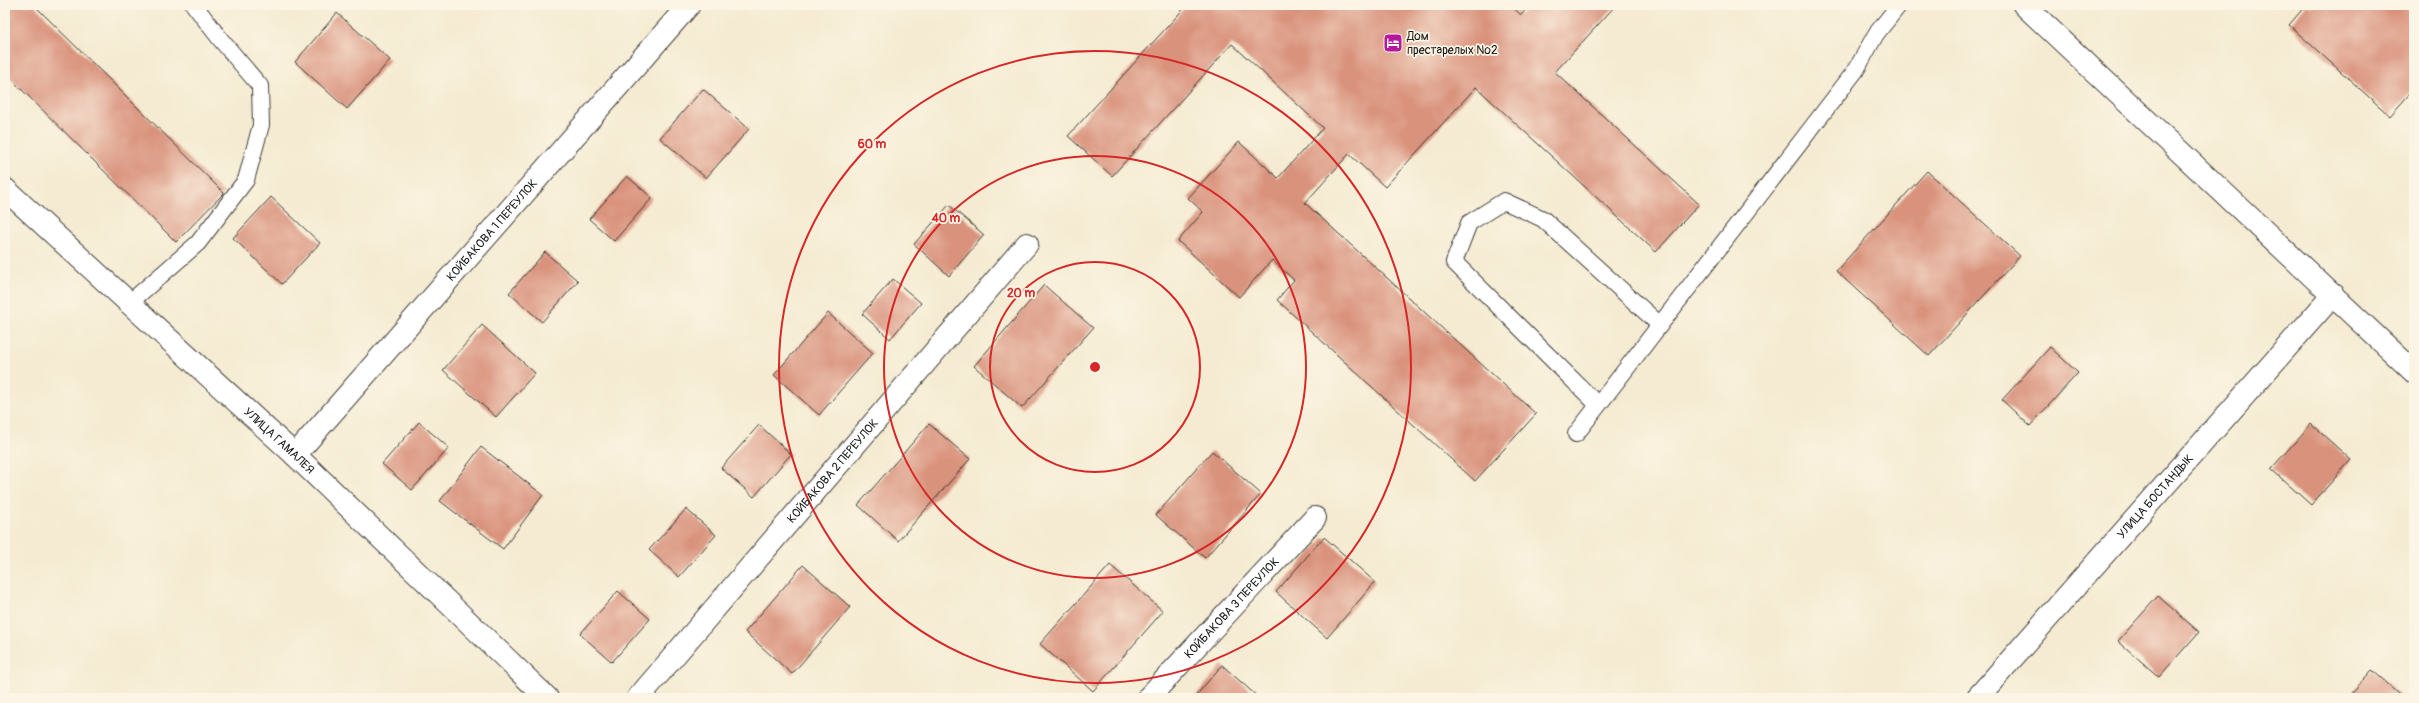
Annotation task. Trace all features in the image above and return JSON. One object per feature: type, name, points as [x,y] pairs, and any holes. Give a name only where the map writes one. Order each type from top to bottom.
[{"type":"street","name":"КОЙБАКОВА 1 ПЕРЕУЛОК","points":[[295,455],[690,5]]},
{"type":"street","points":[[2024,5],[2414,372]]},
{"type":"street","name":"УЛИЦА ГАМАЛЕЯ","points":[[5,189],[128,304],[295,455],[547,698]]},
{"type":"street","name":"КОЙБАКОВА 2 ПЕРЕУЛОК","points":[[638,698],[1027,244]]},
{"type":"street","name":"УЛИЦА БОСТАНДЫК","points":[[1977,698],[2333,296]]},
{"type":"street","name":"КОЙБАКОВА 3 ПЕРЕУЛОК","points":[[1148,698],[1315,518]]},
{"type":"lane","points":[[128,304],[198,243],[246,180],[261,124],[260,86],[194,5]]},
{"type":"lane","points":[[1576,434],[1856,70],[1876,34],[1898,5]]},
{"type":"lane","points":[[1598,405],[1454,262],[1469,223],[1504,201],[1543,219],[1660,325]]},
{"type":"building","points":[[5,5],[34,5],[224,193],[176,242],[5,73]]},
{"type":"building","points":[[1187,5],[1510,5],[1521,15],[1530,5],[1616,5],[1555,72],[1699,204],[1656,252],[1476,87],[1385,187],[1349,154],[1305,203],[1536,414],[1475,481],[1277,300],[1294,280],[1272,260],[1239,297],[1178,241],[1203,212],[1188,198],[1239,142],[1278,178],[1323,128],[1232,44],[1112,176],[1068,136]]},
{"type":"building","points":[[2306,5],[2414,5],[2414,89],[2390,116],[2289,25]]},
{"type":"building","points":[[337,13],[390,60],[347,109],[295,62]]},
{"type":"building","points":[[703,89],[749,129],[706,178],[660,138]]},
{"type":"building","points":[[1927,171],[2020,256],[1929,356],[1836,271]]},
{"type":"building","points":[[627,176],[652,198],[614,241],[589,219]]},
{"type":"building","points":[[271,197],[320,243],[282,284],[233,238]]},
{"type":"building","points":[[949,205],[984,235],[949,276],[914,244]]},
{"type":"building","points":[[545,252],[578,281],[542,322],[509,293]]},
{"type":"building","points":[[893,279],[921,303],[890,339],[862,314]]},
{"type":"building","points":[[1044,285],[1093,328],[1022,408],[974,366]]},
{"type":"building","points":[[828,313],[873,353],[819,415],[774,375]]},
{"type":"building","points":[[482,325],[535,373],[496,417],[443,370]]},
{"type":"building","points":[[2050,347],[2078,373],[2030,426],[2002,400]]},
{"type":"building","points":[[419,422],[449,448],[412,490],[382,464]]},
{"type":"building","points":[[929,424],[970,459],[898,541],[858,505]]},
{"type":"building","points":[[2311,424],[2351,460],[2311,505],[2271,469]]},
{"type":"building","points":[[759,425],[791,454],[754,497],[721,468]]},
{"type":"building","points":[[481,447],[543,495],[503,549],[440,501]]},
{"type":"building","points":[[1212,451],[1261,494],[1205,558],[1156,515]]},
{"type":"building","points":[[686,509],[716,535],[679,577],[649,550]]},
{"type":"building","points":[[1324,537],[1375,582],[1327,638],[1276,592]]},
{"type":"building","points":[[803,565],[850,607],[792,674],[745,632]]},
{"type":"building","points":[[1110,565],[1163,611],[1093,691],[1040,644]]},
{"type":"building","points":[[618,591],[650,619],[612,662],[580,634]]},
{"type":"building","points":[[2158,596],[2199,632],[2159,677],[2118,641]]},
{"type":"building","points":[[1222,665],[1259,698],[1194,698]]},
{"type":"building","points":[[2372,670],[2404,698],[2347,698]]},
{"type":"place","name":"Дом престарелых №2","points":[[1393,43]]}]
